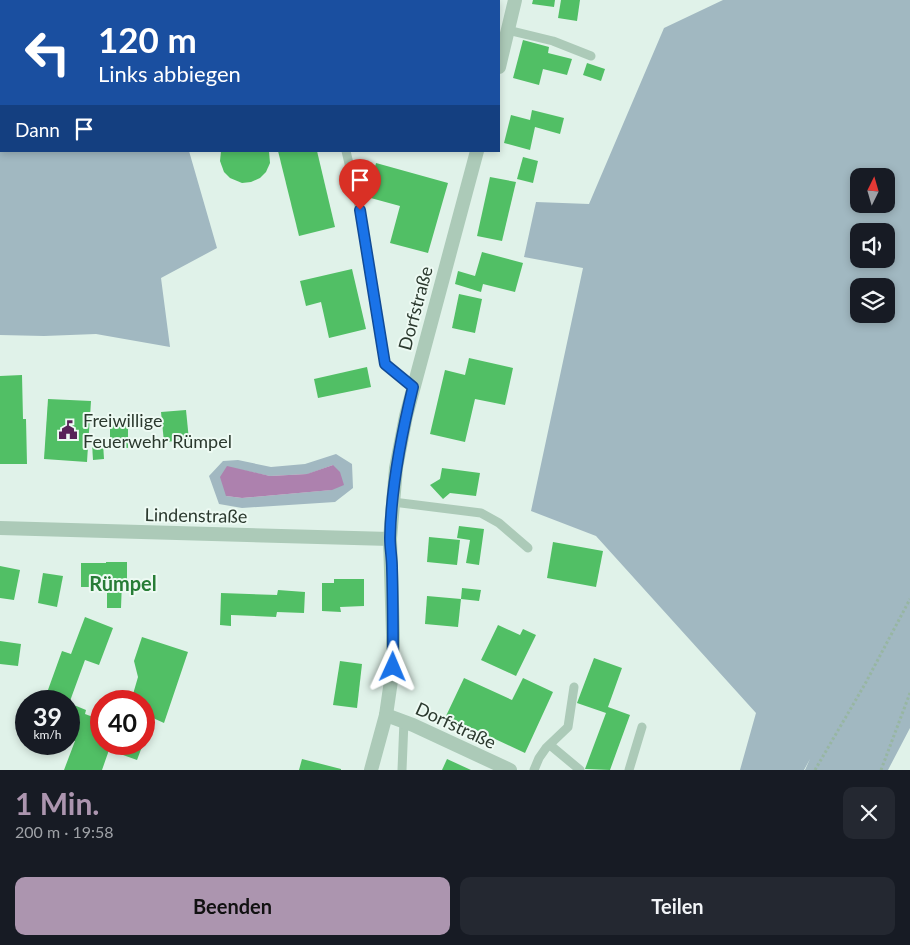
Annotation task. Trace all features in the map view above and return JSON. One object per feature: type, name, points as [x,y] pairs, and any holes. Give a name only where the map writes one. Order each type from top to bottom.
[{"type":"street","points":[[500,63],[515,0]]},
{"type":"street","name":"Dorfstraße","points":[[371,770],[386,715],[393,659],[390,539],[398,459],[413,387],[477,152]]},
{"type":"street","name":"Lindenstraße","points":[[0,528],[390,539]]},
{"type":"street","name":"Dorfstraße","points":[[386,715],[404,721],[510,770]]},
{"type":"lane","points":[[508,30],[553,41],[591,56]]},
{"type":"lane","points":[[346,152],[360,210],[385,364],[413,387]]},
{"type":"lane","points":[[393,502],[481,513],[499,523],[528,548]]},
{"type":"lane","points":[[534,770],[539,758],[568,727],[574,687]]},
{"type":"lane","points":[[402,770],[404,721]]},
{"type":"lane","points":[[629,770],[642,728]]},
{"type":"lane","points":[[550,745],[580,770]]},
{"type":"path","points":[[815,770],[865,684],[910,599]]},
{"type":"path","points":[[881,770],[910,694]]},
{"type":"shaded area","points":[[723,0],[910,0],[910,728],[888,770],[805,770],[810,759],[804,770],[740,770],[756,713],[596,536],[531,511],[583,268],[524,257],[536,202],[589,204],[664,28]]},
{"type":"shaded area","points":[[0,152],[189,152],[217,248],[161,278],[170,347],[96,334],[0,335]]},
{"type":"shaded area","points":[[336,454],[352,464],[353,488],[335,502],[242,508],[219,504],[209,476],[223,461],[238,460],[271,467],[305,464]],"holes":[[[333,465],[331,490],[242,498],[226,496],[227,467],[270,476],[308,474]]]},
{"type":"shaded area","points":[[333,465],[340,472],[344,485],[332,490],[242,498],[226,496],[220,477],[227,466],[270,476],[307,474]]},
{"type":"building","points":[[533,0],[555,0],[554,7],[532,4]]},
{"type":"building","points":[[561,0],[580,0],[577,21],[558,18]]},
{"type":"building","points":[[523,40],[549,47],[548,53],[572,59],[567,75],[543,69],[539,85],[513,78]]},
{"type":"building","points":[[587,63],[605,69],[601,81],[583,75]]},
{"type":"building","points":[[532,110],[564,118],[560,134],[535,127],[530,150],[504,143],[511,115],[530,120]]},
{"type":"building","points":[[221,152],[269,152],[270,163],[266,172],[260,178],[242,183],[230,178],[224,172],[220,161]]},
{"type":"building","points":[[278,152],[317,152],[335,227],[299,236]]},
{"type":"building","points":[[523,157],[538,161],[533,183],[517,179]]},
{"type":"building","points":[[376,163],[448,183],[428,253],[390,243],[400,206],[367,197]]},
{"type":"building","points":[[490,177],[516,182],[502,241],[477,236]]},
{"type":"building","points":[[482,252],[523,263],[515,292],[483,284],[481,292],[455,284],[458,271],[475,276]]},
{"type":"building","points":[[352,269],[366,329],[329,338],[321,302],[306,306],[300,281]]},
{"type":"building","points":[[459,294],[482,299],[475,333],[452,328]]},
{"type":"building","points":[[469,358],[513,368],[505,405],[475,399],[465,442],[430,434],[445,370],[465,375]]},
{"type":"building","points":[[367,367],[371,387],[318,398],[314,379]]},
{"type":"building","points":[[22,375],[23,419],[26,419],[27,464],[0,464],[0,376]]},
{"type":"building","name":"Freiwillige Feuerwehr Rümpel","points":[[48,399],[91,401],[87,462],[44,459]]},
{"type":"building","points":[[186,410],[189,440],[164,442],[161,412]]},
{"type":"building","points":[[110,425],[128,425],[128,448],[110,447]]},
{"type":"building","points":[[103,442],[104,459],[93,460],[92,443]]},
{"type":"building","points":[[442,468],[480,473],[476,496],[450,493],[443,499],[430,485],[440,479]]},
{"type":"building","points":[[459,526],[484,529],[479,565],[466,563],[470,540],[457,538]]},
{"type":"building","points":[[429,537],[460,540],[457,565],[427,562]]},
{"type":"building","points":[[553,542],[603,551],[596,587],[547,578]]},
{"type":"building","points":[[127,562],[127,581],[122,581],[121,608],[107,608],[107,587],[81,587],[81,563]]},
{"type":"building","points":[[0,566],[20,570],[14,600],[0,598]]},
{"type":"building","points":[[43,573],[63,576],[57,607],[38,603]]},
{"type":"building","points":[[334,579],[364,579],[364,606],[340,607],[341,612],[322,611],[322,583],[334,583]]},
{"type":"building","points":[[462,588],[481,590],[479,601],[461,599]]},
{"type":"building","points":[[278,590],[305,592],[304,613],[277,612],[276,617],[231,615],[231,626],[220,625],[221,593],[277,595]]},
{"type":"building","points":[[427,596],[461,599],[458,627],[425,624]]},
{"type":"building","points":[[85,617],[113,628],[99,665],[85,660],[74,690],[48,690],[62,651],[71,654]]},
{"type":"building","points":[[498,625],[520,635],[523,629],[536,635],[516,676],[481,660]]},
{"type":"building","points":[[142,637],[188,652],[164,723],[155,719],[155,690],[134,690],[138,677],[134,661]]},
{"type":"building","points":[[0,641],[21,644],[18,666],[0,664]]},
{"type":"building","points":[[594,658],[622,668],[608,707],[630,715],[610,770],[585,769],[606,713],[577,703]]},
{"type":"building","points":[[340,661],[362,664],[357,708],[333,705]]},
{"type":"building","points":[[464,678],[512,700],[523,678],[553,692],[525,753],[446,716]]},
{"type":"building","points":[[80,708],[86,710],[85,714],[90,716],[90,755],[107,755],[102,770],[64,770],[70,755],[80,755]]},
{"type":"building","points":[[123,755],[139,755],[137,760]]},
{"type":"building","points":[[302,759],[341,769],[341,770],[299,770]]},
{"type":"building","points":[[447,759],[471,770],[442,770]]},
{"type":"place","name":"Freiwillige Feuerwehr Rümpel","points":[[68,430]]},
{"type":"district","name":"Rümpel","points":[[123,583]]},
{"type":"route","points":[[360,210],[385,364],[413,387],[396,468],[390,539],[393,667]]}]
